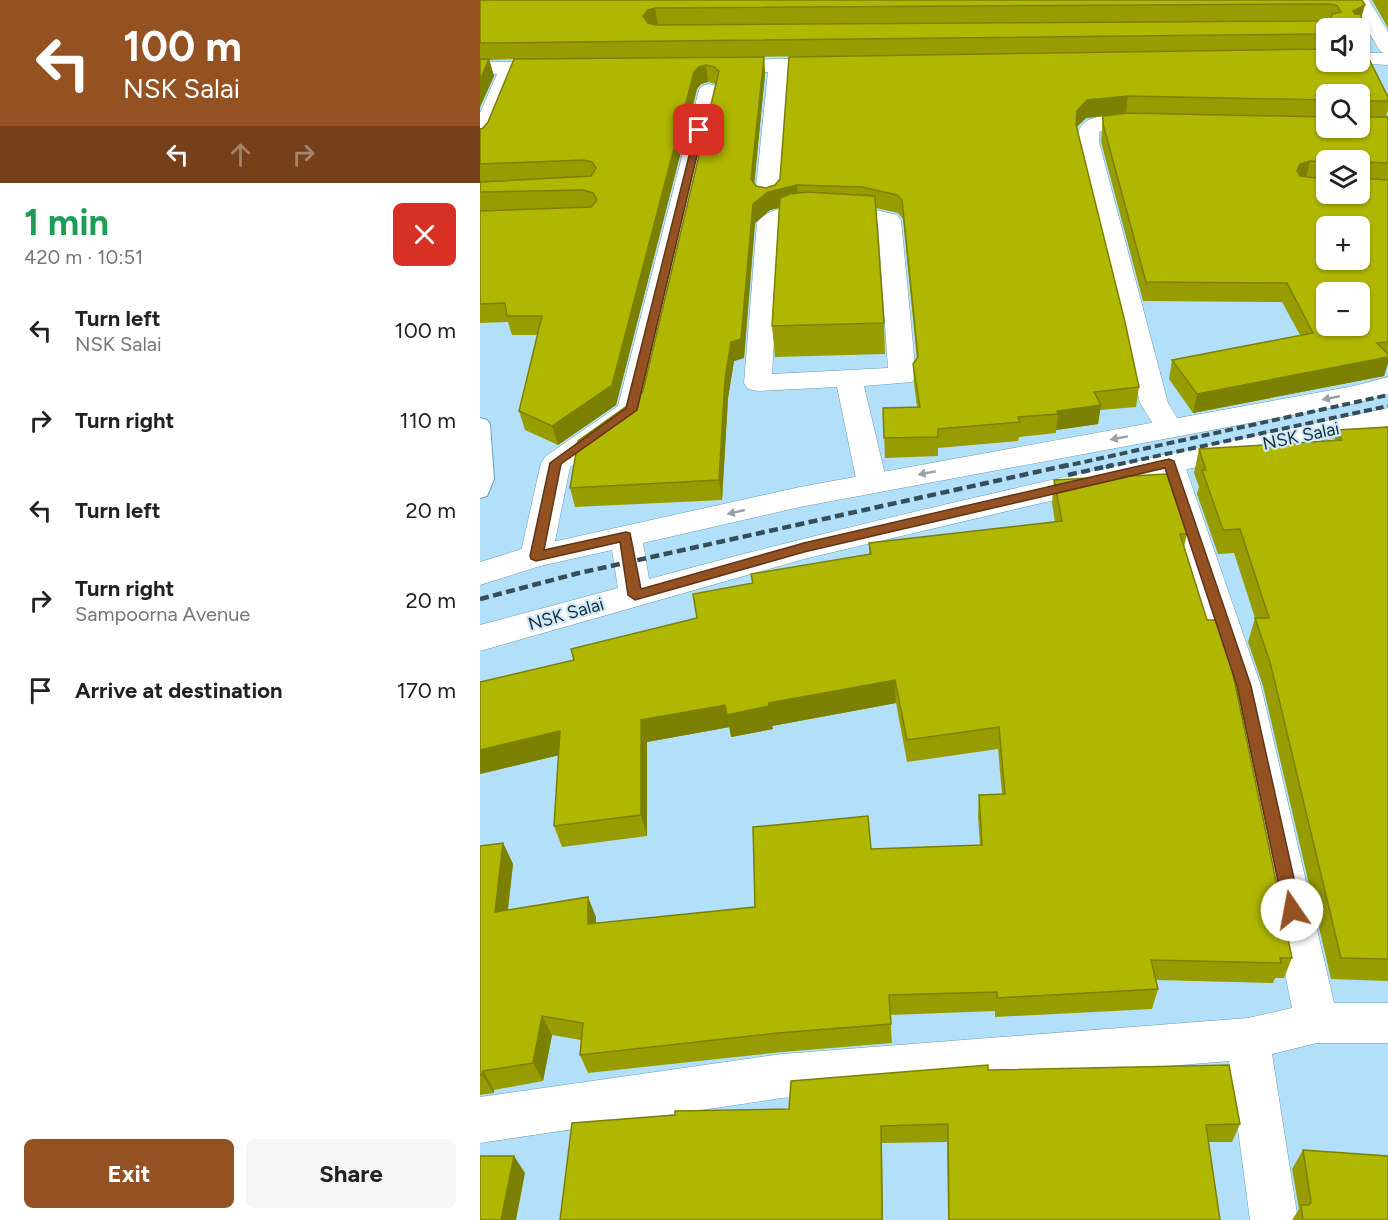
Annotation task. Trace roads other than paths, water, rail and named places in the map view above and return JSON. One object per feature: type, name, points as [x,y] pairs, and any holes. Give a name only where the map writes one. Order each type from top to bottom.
[{"type":"street","points":[[1360,0],[1388,48]]},
{"type":"street","points":[[1370,30],[1378,30]]},
{"type":"street","points":[[1370,59],[1388,59]]},
{"type":"street","points":[[536,556],[556,463],[631,410],[704,78],[779,66],[851,65]]},
{"type":"street","points":[[767,197],[779,66]]},
{"type":"street","points":[[480,68],[576,68]]},
{"type":"street","points":[[481,134],[509,68]]},
{"type":"street","points":[[1173,123],[1105,122],[1094,125],[1088,130],[1088,135],[1154,403],[1170,446],[1244,686],[1317,1023]]},
{"type":"street","points":[[851,213],[878,216],[889,220],[902,376],[849,378],[758,382],[769,223],[775,218],[793,214],[851,213]]},
{"type":"street","points":[[849,378],[872,483]]},
{"type":"street","points":[[480,574],[536,556],[872,483],[1170,446],[1388,385]]},
{"type":"street","name":"NSK Salai","points":[[480,638],[1170,446],[1388,417]]},
{"type":"street","points":[[626,536],[635,595]]},
{"type":"street","points":[[480,1120],[782,1076],[1248,1040],[1317,1023],[1388,1023]]},
{"type":"street","points":[[1248,1040],[1274,1220]]},
{"type":"lane","points":[[480,424],[484,479],[480,491]]},
{"type":"railway","points":[[1061,467],[1388,395]]},
{"type":"railway","points":[[1106,467],[1388,406]]},
{"type":"railway","points":[[480,599],[579,573],[1068,465]]},
{"type":"railway","points":[[1068,475],[1113,465]]}]
